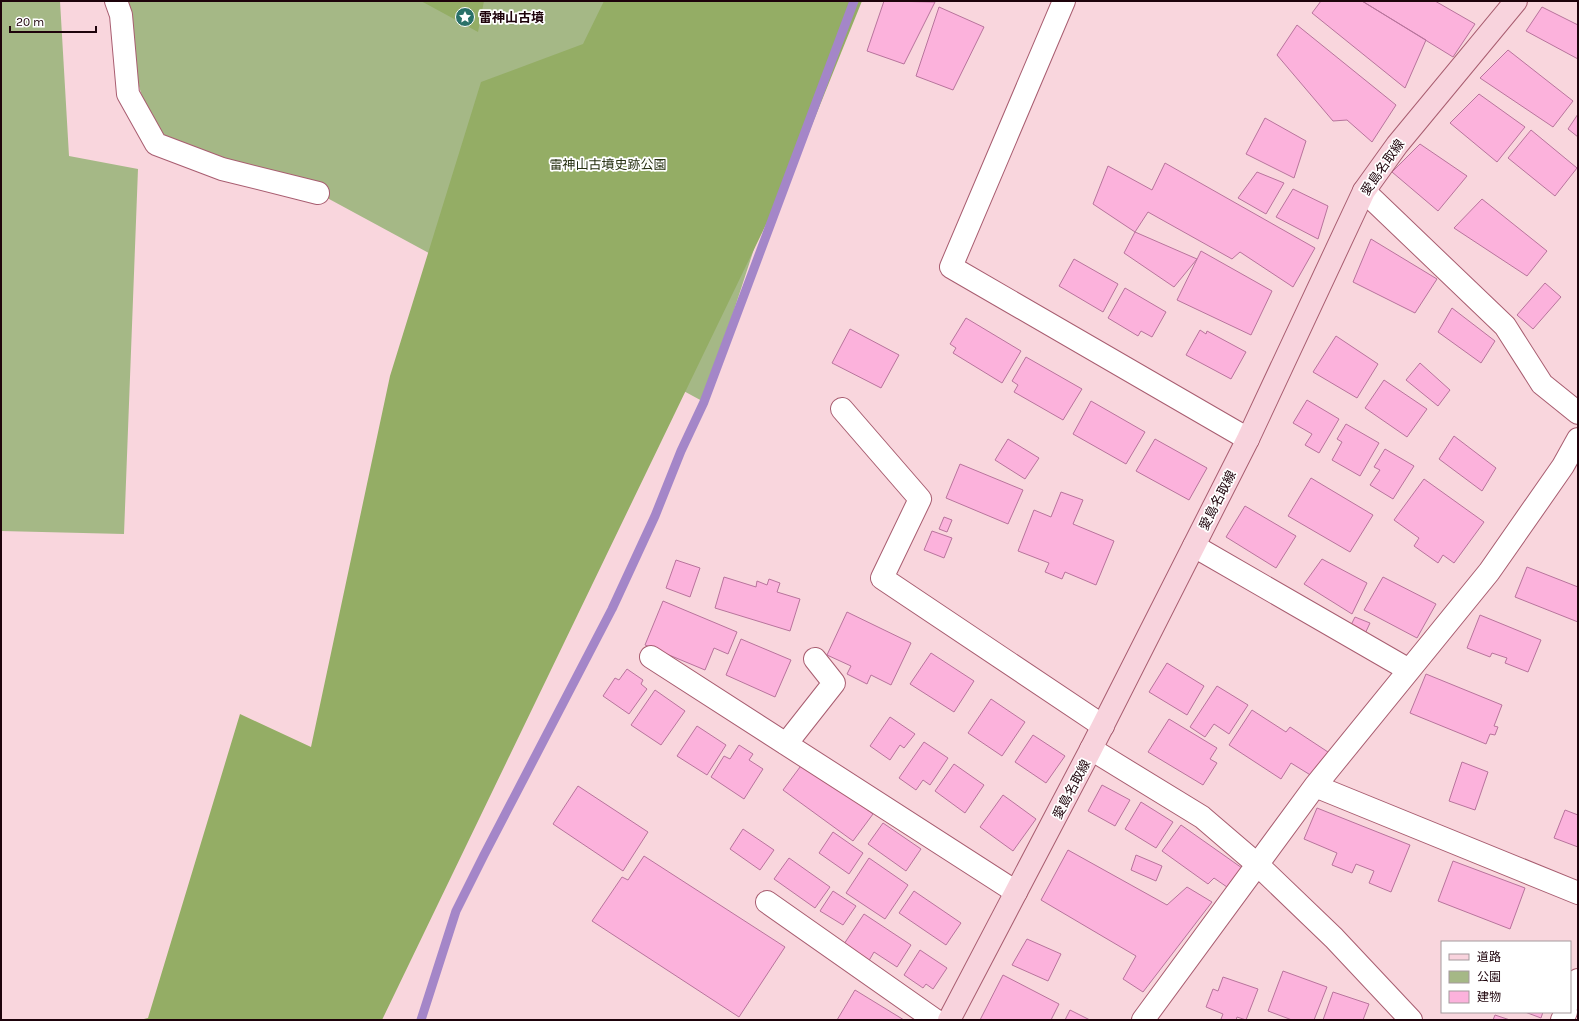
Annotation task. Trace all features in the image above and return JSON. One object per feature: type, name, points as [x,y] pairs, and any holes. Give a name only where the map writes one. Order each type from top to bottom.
[{"type":"main road","name":"愛島名取線","points":[[949,1020],[1103,726],[1248,439],[1364,191],[1397,145],[1516,1]]},
{"type":"street","points":[[116,1],[121,16],[128,94],[156,144],[222,169],[318,193]]},
{"type":"street","points":[[1064,1],[951,267],[1248,439]]},
{"type":"street","points":[[1364,191],[1505,326],[1542,384],[1578,413]]},
{"type":"street","points":[[842,409],[920,499],[882,578],[1103,726]]},
{"type":"street","points":[[1143,1020],[1315,786],[1489,572],[1563,466],[1578,439]]},
{"type":"street","points":[[1194,546],[1409,670]]},
{"type":"street","points":[[651,657],[1016,892]]},
{"type":"street","points":[[786,744],[834,683],[815,659]]},
{"type":"street","points":[[1091,749],[1202,817],[1258,865],[1334,938],[1392,1012],[1411,1020]]},
{"type":"street","points":[[1315,786],[1578,893]]},
{"type":"street","points":[[767,902],[934,1020]]},
{"type":"street","points":[[1571,998],[1578,980]]},
{"type":"green space","points":[[1,1],[60,1],[69,156],[138,169],[124,534],[1,531]]},
{"type":"green space","name":"雷神山古墳史跡公園","points":[[114,1],[835,1],[704,402],[318,193],[156,144]]},
{"type":"green space","name":"雷神山古墳","points":[[421,1],[484,1],[478,32]]},
{"type":"green space","points":[[604,1],[862,1],[801,152],[382,1020],[140,1020],[148,1018],[240,714],[311,747],[390,376],[481,82],[583,44]]},
{"type":"building","points":[[884,1],[935,2],[904,64],[867,51]]},
{"type":"building","points":[[1321,1],[1362,1],[1426,40],[1405,88],[1312,13]]},
{"type":"building","points":[[1362,1],[1435,1],[1475,24],[1453,57]]},
{"type":"building","points":[[939,7],[984,27],[953,90],[916,76]]},
{"type":"building","points":[[1542,7],[1578,25],[1578,59],[1526,31]]},
{"type":"building","points":[[1297,25],[1396,105],[1372,142],[1347,120],[1333,121],[1277,55]]},
{"type":"building","points":[[1508,50],[1573,101],[1553,127],[1480,78]]},
{"type":"building","points":[[1479,94],[1525,127],[1497,162],[1450,123]]},
{"type":"building","points":[[1578,114],[1578,137],[1568,129]]},
{"type":"building","points":[[1265,118],[1306,141],[1294,178],[1246,154]]},
{"type":"building","points":[[1531,130],[1577,168],[1555,196],[1508,158]]},
{"type":"building","points":[[1420,144],[1467,176],[1438,211],[1392,172]]},
{"type":"building","points":[[1165,163],[1315,248],[1293,287],[1240,252],[1232,259],[1148,212],[1135,232],[1093,204],[1108,166],[1152,190]]},
{"type":"building","points":[[1257,172],[1284,183],[1266,214],[1238,198]]},
{"type":"building","points":[[1293,189],[1328,206],[1318,239],[1276,217]]},
{"type":"building","points":[[1482,199],[1547,251],[1527,276],[1454,228]]},
{"type":"building","points":[[1135,232],[1197,259],[1174,287],[1124,253]]},
{"type":"building","points":[[1371,239],[1437,279],[1415,313],[1353,282]]},
{"type":"building","points":[[1201,251],[1272,291],[1251,335],[1177,300]]},
{"type":"building","points":[[1074,259],[1118,284],[1103,312],[1059,286]]},
{"type":"building","points":[[1545,283],[1561,297],[1533,329],[1517,315]]},
{"type":"building","points":[[1125,288],[1166,312],[1152,337],[1141,331],[1138,336],[1108,318]]},
{"type":"building","points":[[1452,308],[1495,341],[1481,363],[1438,332]]},
{"type":"building","points":[[966,318],[1021,351],[1002,383],[953,353],[956,348],[950,344]]},
{"type":"building","points":[[850,329],[899,355],[881,388],[832,363]]},
{"type":"building","points":[[1200,330],[1206,334],[1207,331],[1246,352],[1231,379],[1186,355]]},
{"type":"building","points":[[1336,336],[1378,364],[1357,398],[1313,372]]},
{"type":"building","points":[[1026,357],[1082,389],[1063,420],[1014,392],[1018,385],[1012,381]]},
{"type":"building","points":[[1420,363],[1450,390],[1438,406],[1406,380]]},
{"type":"building","points":[[1384,380],[1427,409],[1407,437],[1365,408]]},
{"type":"building","points":[[1307,400],[1339,419],[1319,453],[1305,445],[1312,434],[1293,423]]},
{"type":"building","points":[[1091,401],[1145,432],[1126,464],[1073,434]]},
{"type":"building","points":[[1346,424],[1379,443],[1360,476],[1332,460],[1342,442],[1337,439]]},
{"type":"building","points":[[1454,436],[1496,468],[1482,491],[1439,459]]},
{"type":"building","points":[[1008,439],[1039,458],[1025,479],[995,460]]},
{"type":"building","points":[[1155,439],[1207,468],[1189,500],[1136,471]]},
{"type":"building","points":[[1385,449],[1414,466],[1393,499],[1370,485],[1380,470],[1374,467]]},
{"type":"building","points":[[960,464],[1023,490],[1008,524],[946,498]]},
{"type":"building","points":[[1311,478],[1373,515],[1350,552],[1288,516]]},
{"type":"building","points":[[1424,479],[1484,522],[1454,563],[1443,555],[1438,563],[1414,546],[1419,538],[1394,520]]},
{"type":"building","points":[[1061,492],[1083,500],[1073,524],[1114,541],[1096,585],[1065,572],[1062,579],[1045,572],[1049,563],[1018,551],[1034,510],[1051,517]]},
{"type":"building","points":[[1245,506],[1296,536],[1276,568],[1226,537]]},
{"type":"building","points":[[944,517],[952,520],[947,532],[939,529]]},
{"type":"building","points":[[932,531],[952,538],[944,558],[924,550]]},
{"type":"building","points":[[1322,559],[1367,583],[1352,614],[1304,584]]},
{"type":"building","points":[[676,560],[700,568],[690,597],[666,588]]},
{"type":"building","points":[[1527,567],[1578,587],[1578,622],[1515,597]]},
{"type":"building","points":[[724,577],[756,587],[757,581],[767,585],[769,579],[780,583],[777,592],[800,599],[790,631],[715,608]]},
{"type":"building","points":[[1383,577],[1436,604],[1417,638],[1364,610]]},
{"type":"building","points":[[663,601],[737,632],[728,654],[714,648],[705,670],[645,645]]},
{"type":"building","points":[[847,612],[911,643],[891,685],[871,675],[867,684],[847,674],[851,666],[827,655]]},
{"type":"building","points":[[1480,615],[1541,640],[1528,672],[1505,663],[1507,658],[1492,653],[1490,657],[1467,648]]},
{"type":"building","points":[[1355,617],[1370,623],[1363,638],[1350,627]]},
{"type":"building","points":[[741,639],[791,660],[775,697],[726,675]]},
{"type":"building","points":[[931,653],[974,681],[954,712],[910,684]]},
{"type":"building","points":[[1167,663],[1204,686],[1187,715],[1149,692]]},
{"type":"building","points":[[627,669],[643,680],[641,684],[647,689],[629,714],[603,696],[615,678],[619,680]]},
{"type":"building","points":[[1426,674],[1502,705],[1494,726],[1498,727],[1495,735],[1490,734],[1486,744],[1410,713]]},
{"type":"building","points":[[1217,686],[1248,705],[1229,734],[1214,724],[1205,737],[1190,727]]},
{"type":"building","points":[[655,690],[685,711],[661,745],[631,725]]},
{"type":"building","points":[[991,699],[1025,722],[1002,756],[968,733]]},
{"type":"building","points":[[1252,710],[1286,732],[1290,727],[1328,752],[1312,776],[1291,763],[1281,779],[1229,745]]},
{"type":"building","points":[[890,717],[915,734],[904,748],[900,745],[890,760],[870,746]]},
{"type":"building","points":[[1169,719],[1217,748],[1210,759],[1217,763],[1203,785],[1148,752]]},
{"type":"building","points":[[697,726],[726,745],[707,775],[677,756]]},
{"type":"building","points":[[1033,735],[1065,756],[1046,783],[1015,762]]},
{"type":"building","points":[[924,742],[948,758],[930,785],[923,780],[916,790],[899,778]]},
{"type":"building","points":[[739,745],[753,754],[749,760],[763,769],[744,799],[711,777],[724,756],[730,759]]},
{"type":"building","points":[[1462,762],[1488,772],[1475,810],[1449,801]]},
{"type":"building","points":[[803,763],[873,814],[853,841],[783,790]]},
{"type":"building","points":[[954,764],[984,785],[965,813],[935,791]]},
{"type":"building","points":[[1102,785],[1130,800],[1115,826],[1088,811]]},
{"type":"building","points":[[578,786],[648,832],[623,871],[553,824]]},
{"type":"building","points":[[1003,795],[1036,819],[1013,851],[980,827]]},
{"type":"building","points":[[1141,802],[1173,822],[1156,848],[1125,829]]},
{"type":"building","points":[[1317,808],[1410,845],[1391,892],[1369,883],[1374,871],[1356,864],[1352,873],[1332,865],[1337,853],[1304,839]]},
{"type":"building","points":[[1565,810],[1578,815],[1578,847],[1554,838]]},
{"type":"building","points":[[883,823],[921,849],[906,871],[868,844]]},
{"type":"building","points":[[1181,825],[1242,868],[1227,887],[1214,878],[1208,884],[1162,851]]},
{"type":"building","points":[[743,829],[774,850],[760,870],[730,849]]},
{"type":"building","points":[[833,832],[863,853],[849,874],[819,853]]},
{"type":"building","points":[[1068,850],[1167,905],[1187,887],[1212,902],[1143,992],[1123,979],[1136,956],[1041,900]]},
{"type":"building","points":[[1136,855],[1162,866],[1156,881],[1131,870]]},
{"type":"building","points":[[644,856],[785,947],[739,1017],[592,921],[622,877],[628,880]]},
{"type":"building","points":[[789,858],[830,887],[815,908],[774,879]]},
{"type":"building","points":[[869,858],[908,885],[885,919],[846,893]]},
{"type":"building","points":[[1453,861],[1525,888],[1510,929],[1438,901]]},
{"type":"building","points":[[833,891],[856,906],[843,925],[820,911]]},
{"type":"building","points":[[914,891],[961,923],[946,945],[899,913]]},
{"type":"building","points":[[864,914],[911,945],[897,967],[874,952],[867,964],[842,947]]},
{"type":"building","points":[[1027,939],[1061,954],[1048,981],[1012,965]]},
{"type":"building","points":[[920,950],[947,968],[933,989],[926,984],[923,988],[904,975]]},
{"type":"building","points":[[1283,971],[1327,987],[1314,1020],[1292,1020],[1268,1011]]},
{"type":"building","points":[[1003,975],[1059,1004],[1051,1020],[980,1020]]},
{"type":"building","points":[[1223,977],[1258,989],[1246,1020],[1237,1017],[1236,1020],[1223,1020],[1221,1019],[1223,1014],[1206,1007],[1213,989],[1218,991]]},
{"type":"building","points":[[855,990],[904,1020],[837,1020]]},
{"type":"building","points":[[1333,992],[1369,1004],[1363,1020],[1323,1020]]},
{"type":"building","points":[[1070,1010],[1090,1020],[1065,1020]]},
{"type":"building","points":[[1528,1013],[1543,1013],[1541,1018]]},
{"type":"building","points":[[1495,1015],[1510,1020],[1493,1020]]},
{"type":"waterway","points":[[421,1020],[456,911],[612,609],[655,516],[681,451],[704,402],[854,1]]},
{"type":"place","name":"雷神山古墳","points":[[465,17]]}]
